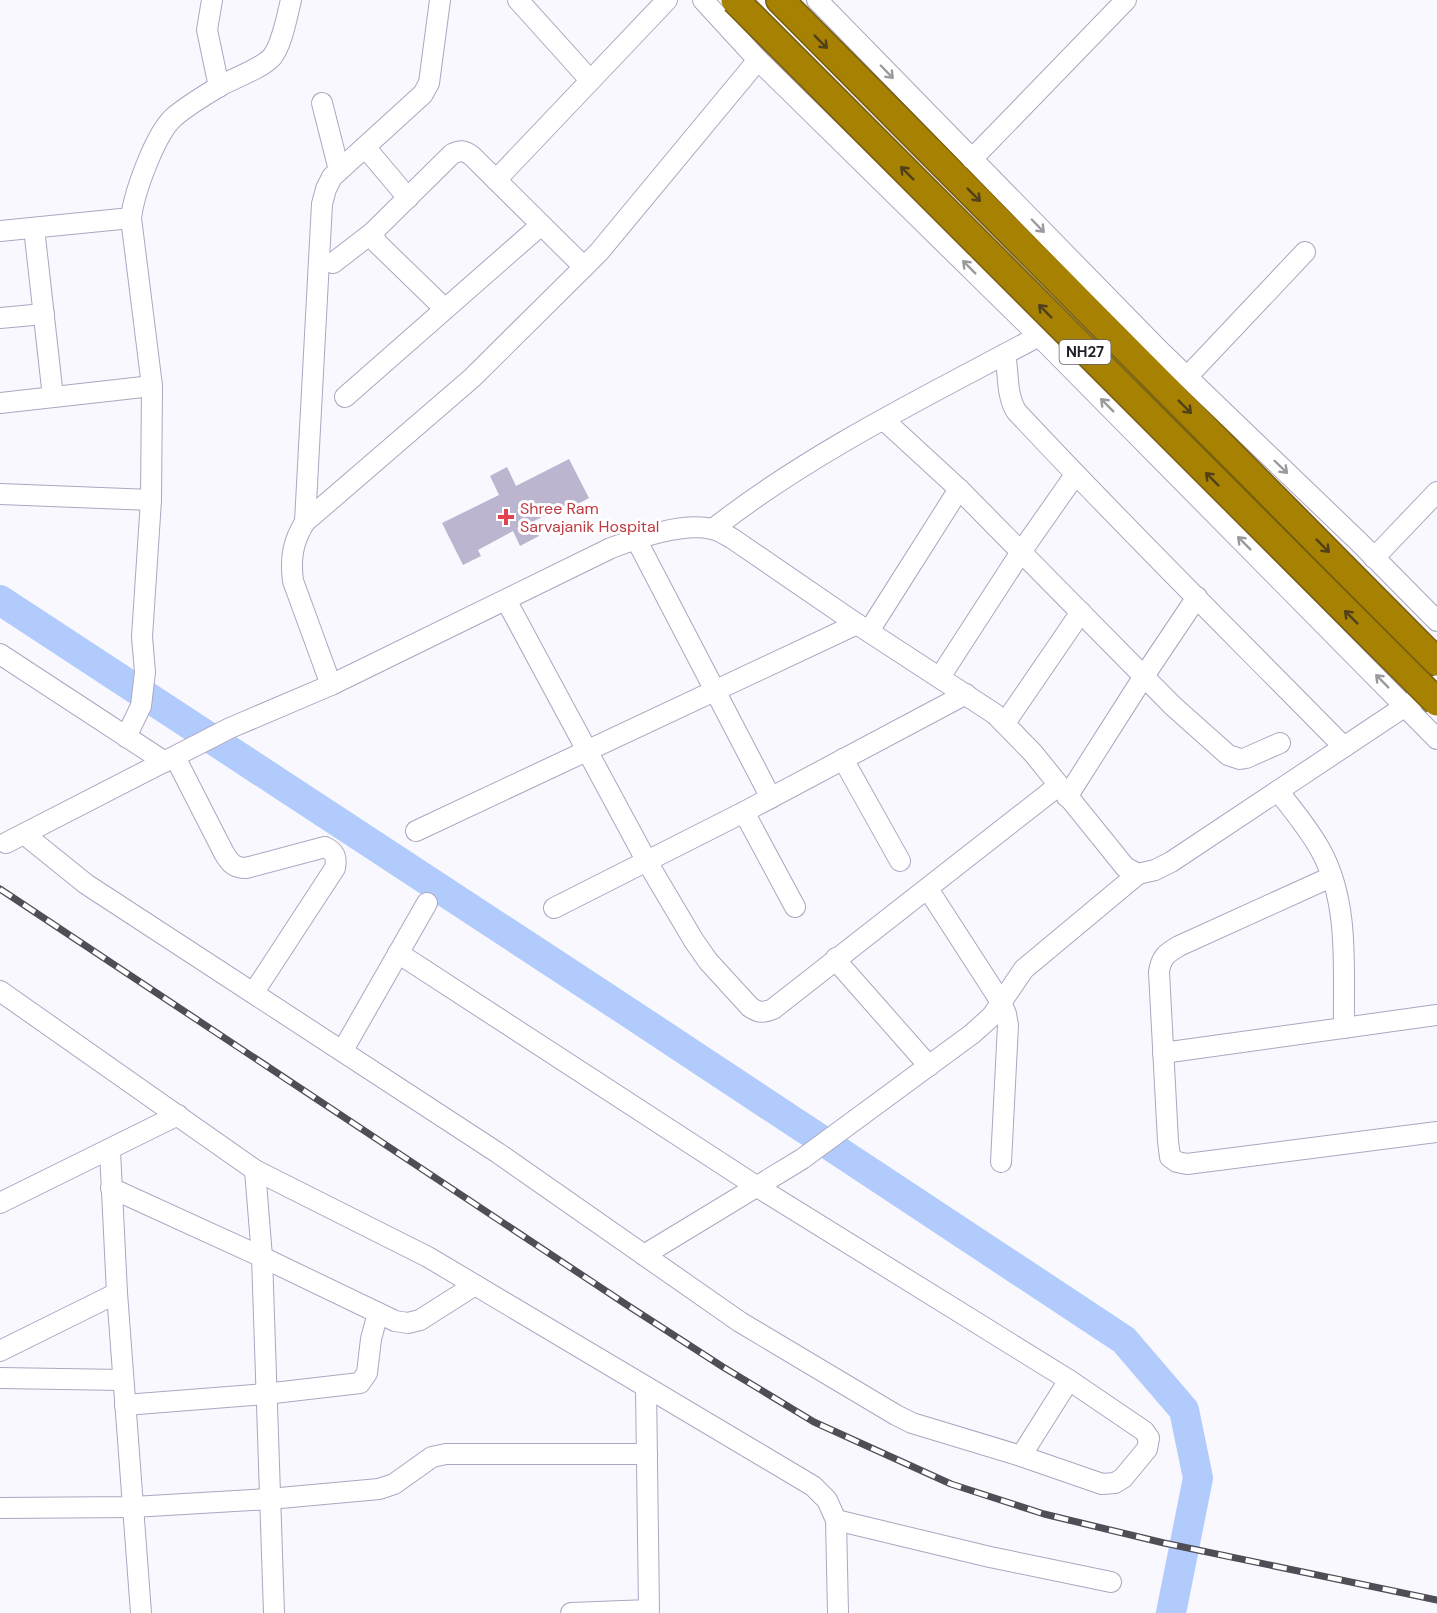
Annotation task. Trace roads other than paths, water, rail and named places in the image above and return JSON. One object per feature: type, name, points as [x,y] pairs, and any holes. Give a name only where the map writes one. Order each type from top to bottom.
[{"type":"highway","name":"NH27","points":[[735,0],[1437,702]]},
{"type":"highway","name":"NH27","points":[[780,0],[1437,662]]},
{"type":"street","points":[[212,0],[207,30],[219,87]]},
{"type":"street","points":[[126,737],[141,706],[146,672],[142,637],[151,500],[152,386],[131,218],[136,191],[166,126],[174,117],[219,87],[272,57],[278,46],[291,0]]},
{"type":"street","points":[[305,522],[322,204],[329,183],[339,170],[423,94],[429,83],[440,0]]},
{"type":"street","points":[[518,0],[590,80]]},
{"type":"street","points":[[496,180],[667,0]]},
{"type":"street","points":[[703,0],[759,60],[1039,336],[1437,739]]},
{"type":"street","points":[[972,159],[1126,0]]},
{"type":"street","points":[[818,1],[1187,377],[1374,558],[1433,609]]},
{"type":"street","points":[[331,685],[293,581],[290,564],[296,537],[305,522],[472,378],[599,252],[759,60]]},
{"type":"street","points":[[322,103],[339,170]]},
{"type":"street","points":[[366,147],[408,198]]},
{"type":"street","points":[[333,263],[358,241],[372,233],[452,154],[459,150],[472,156],[584,267]]},
{"type":"street","points":[[0,231],[131,218]]},
{"type":"street","points":[[345,397],[541,225]]},
{"type":"street","points":[[34,228],[53,397]]},
{"type":"street","points":[[372,233],[377,243],[445,309]]},
{"type":"street","points":[[1187,377],[1305,252]]},
{"type":"street","points":[[0,318],[44,314]]},
{"type":"street","points":[[713,529],[745,503],[810,461],[1039,336]]},
{"type":"street","points":[[1005,354],[1009,396],[1016,411],[1075,475],[1344,747]]},
{"type":"street","points":[[0,402],[152,386]]},
{"type":"street","points":[[884,420],[959,489],[1173,706],[1233,758],[1251,757],[1280,743]]},
{"type":"street","points":[[940,677],[1075,475]]},
{"type":"street","points":[[416,831],[714,690],[863,628],[959,489]]},
{"type":"street","points":[[1374,558],[1437,492]]},
{"type":"street","points":[[0,494],[151,500]]},
{"type":"street","points":[[6,843],[230,728],[331,685],[611,548],[636,539],[691,527],[713,529],[733,538],[863,628],[966,694],[1005,723],[1125,867],[1138,874]]},
{"type":"street","points":[[636,539],[771,798]]},
{"type":"street","points":[[506,600],[646,860],[694,941],[708,961],[750,1006],[757,1012],[764,1012],[773,1009],[836,958],[1063,791],[1197,597]]},
{"type":"street","points":[[1005,723],[1081,612]]},
{"type":"street","points":[[0,654],[126,737],[170,759],[224,853],[237,868],[246,868],[325,847],[333,851],[337,859],[335,868],[254,992]]},
{"type":"street","points":[[644,1254],[813,1152],[984,1025],[1024,969],[1138,874],[1155,870],[1171,862],[1437,686]]},
{"type":"street","points":[[554,908],[771,798],[966,694]]},
{"type":"street","points":[[843,759],[900,861]]},
{"type":"street","points":[[1278,791],[1306,826],[1322,853],[1331,877],[1342,924],[1344,1028]]},
{"type":"street","points":[[744,812],[795,907]]},
{"type":"street","points":[[24,834],[86,884],[498,1153],[767,1339],[896,1415],[912,1423],[1021,1456],[1102,1484],[1115,1483],[1123,1478],[1147,1449],[1149,1438],[1144,1431],[1069,1380],[756,1186],[399,953]]},
{"type":"street","points":[[1331,877],[1179,946],[1165,955],[1160,962],[1170,1157],[1177,1162],[1187,1164],[1437,1132]]},
{"type":"street","points":[[928,889],[1001,1002],[1006,1014],[1008,1025],[1001,1162]]},
{"type":"street","points":[[343,1050],[427,903]]},
{"type":"street","points":[[836,958],[929,1066]]},
{"type":"street","points":[[0,991],[255,1170],[428,1257],[813,1486],[827,1500],[836,1520],[838,1613]]},
{"type":"street","points":[[1163,1053],[1437,1015]]},
{"type":"street","points":[[0,1203],[178,1115]]},
{"type":"street","points":[[110,1150],[117,1293],[141,1613]]},
{"type":"street","points":[[255,1170],[262,1257],[274,1613]]},
{"type":"street","points":[[111,1188],[395,1321],[408,1323],[420,1320],[476,1286]]},
{"type":"street","points":[[0,1351],[117,1293]]},
{"type":"street","points":[[125,1405],[266,1394],[360,1383],[367,1373],[371,1339],[378,1313]]},
{"type":"street","points":[[0,1378],[123,1380]]},
{"type":"street","points":[[1021,1456],[1069,1380]]},
{"type":"street","points":[[571,1613],[649,1611],[646,1387]]},
{"type":"street","points":[[0,1508],[133,1507],[379,1490],[394,1484],[432,1457],[446,1454],[647,1454]]},
{"type":"street","points":[[836,1520],[990,1557],[1111,1582]]},
{"type":"waterway","points":[[0,600],[1124,1340],[1184,1410],[1198,1478],[1171,1613]]},
{"type":"railway","points":[[0,889],[627,1305],[814,1422],[951,1484],[1044,1514],[1164,1543],[1437,1600]]},
{"type":"place","name":"Shree Ram Sarvajanik Hospital","points":[[506,517]]}]
